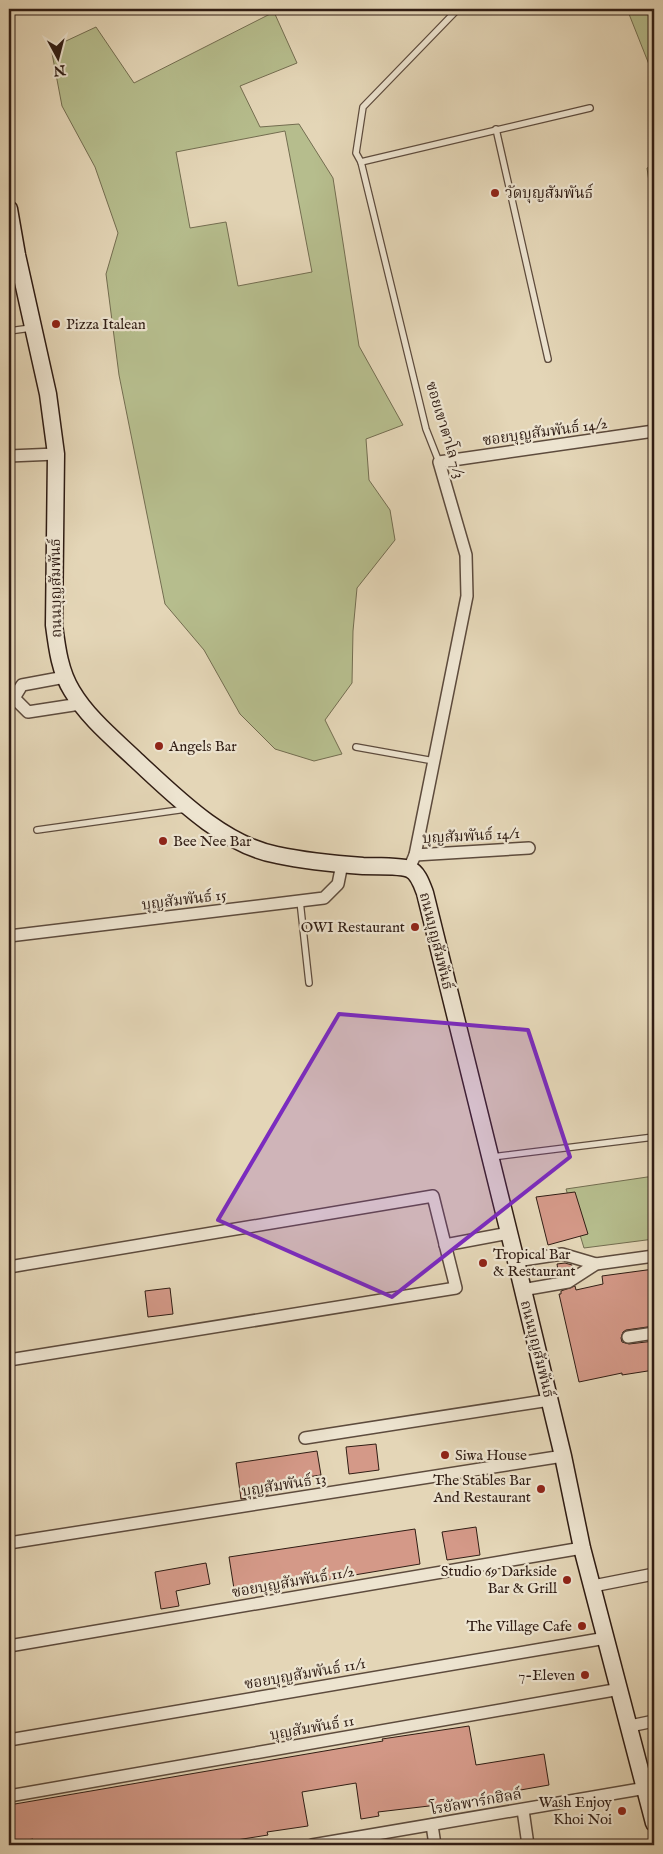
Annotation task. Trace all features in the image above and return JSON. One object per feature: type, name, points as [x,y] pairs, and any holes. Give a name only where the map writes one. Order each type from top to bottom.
[{"type":"street","name":"ถนนบุญสัมพันธ์","points":[[9,209],[13,255],[34,328],[48,394],[56,454],[54,625],[58,652],[65,678],[80,704],[105,731],[188,809],[240,842],[275,855],[342,864],[412,862],[419,877],[425,893],[550,1400],[582,1548],[654,1818]]},
{"type":"street","name":"ซอยบุญสัมพันธ์ 14/2","points":[[439,462],[654,431]]},
{"type":"street","points":[[9,456],[56,454]]},
{"type":"street","name":"ซอยเขาตาโล 7/3","points":[[412,862],[467,596],[466,555],[439,462]]},
{"type":"street","points":[[65,678],[22,685],[11,699],[28,712],[80,704]]},
{"type":"street","name":"บุญสัมพันธ์ 14/1","points":[[412,862],[529,848]]},
{"type":"street","name":"บุญสัมพันธ์ 15","points":[[9,936],[324,898],[338,884],[342,864]]},
{"type":"street","points":[[9,1267],[433,1196],[456,1288],[9,1360]]},
{"type":"street","points":[[445,1245],[509,1233]]},
{"type":"street","points":[[516,1261],[562,1254],[596,1264],[654,1256]]},
{"type":"street","points":[[522,1290],[568,1282],[596,1264]]},
{"type":"street","points":[[628,1337],[654,1334]]},
{"type":"street","points":[[305,1438],[550,1400]]},
{"type":"street","name":"บุญสัมพันธ์ 13","points":[[9,1543],[563,1456]]},
{"type":"street","name":"ซอยบุญสัมพันธ์ 11/2","points":[[9,1646],[582,1548]]},
{"type":"street","points":[[592,1586],[654,1574]]},
{"type":"street","name":"ซอยบุญสัมพันธ์ 11/1","points":[[9,1740],[606,1638]]},
{"type":"street","name":"บุญสัมพันธ์ 11","points":[[9,1796],[620,1689]]},
{"type":"street","points":[[630,1726],[654,1721]]},
{"type":"street","name":"โรยัลพาร์กฮิลล์","points":[[312,1845],[338,1843],[646,1788]]},
{"type":"street","points":[[523,1810],[528,1845]]},
{"type":"street","points":[[432,1825],[435,1845]]},
{"type":"lane","name":"ซอยเขาตาโล 7/3","points":[[439,462],[426,429],[361,162],[356,153],[363,107],[458,9]]},
{"type":"lane","points":[[361,162],[590,108]]},
{"type":"lane","points":[[496,129],[548,359]]},
{"type":"lane","points":[[9,331],[34,328]]},
{"type":"lane","points":[[356,747],[434,761]]},
{"type":"lane","points":[[37,830],[188,809]]},
{"type":"lane","points":[[300,900],[309,983]]},
{"type":"lane","points":[[490,1157],[654,1138]]},
{"type":"highlighted area","points":[[339,1014],[528,1030],[570,1157],[392,1297],[218,1220]]},
{"type":"green space","points":[[627,9],[654,9],[654,77]]},
{"type":"green space","points":[[274,12],[297,63],[240,86],[260,127],[299,124],[333,178],[359,346],[403,425],[366,439],[369,480],[390,510],[395,540],[357,588],[353,631],[352,683],[325,720],[342,754],[314,761],[275,749],[240,714],[204,650],[165,604],[119,375],[106,274],[118,233],[95,167],[62,106],[51,48],[96,27],[134,83]],"holes":[[[285,131],[312,272],[238,286],[226,222],[190,228],[176,152]]]},
{"type":"green space","points":[[654,165],[654,217],[647,168]]},
{"type":"green space","points":[[654,1176],[654,1239],[584,1248],[566,1189]]},
{"type":"building","points":[[575,1192],[588,1234],[548,1245],[536,1197]]},
{"type":"building","points":[[565,1263],[572,1265],[573,1270],[559,1276],[557,1264]]},
{"type":"building","points":[[654,1269],[654,1326],[626,1330],[621,1338],[622,1342],[629,1344],[654,1341],[654,1370],[622,1375],[622,1373],[579,1382],[559,1294],[561,1294],[561,1291],[575,1286],[576,1290],[603,1284],[602,1276]]},
{"type":"building","points":[[170,1288],[173,1314],[148,1317],[145,1291]]},
{"type":"building","points":[[376,1444],[379,1470],[349,1474],[346,1447]]},
{"type":"building","points":[[317,1451],[321,1475],[266,1483],[268,1495],[241,1499],[236,1463]]},
{"type":"building","points":[[476,1527],[480,1555],[447,1560],[442,1532]]},
{"type":"building","points":[[415,1529],[420,1564],[235,1595],[229,1557]]},
{"type":"building","points":[[206,1563],[210,1584],[176,1591],[179,1606],[161,1609],[155,1572]]},
{"type":"building","points":[[469,1726],[476,1765],[544,1754],[549,1785],[429,1806],[378,1812],[379,1816],[361,1819],[356,1783],[302,1792],[308,1826],[267,1832],[268,1835],[205,1845],[34,1845],[33,1839],[9,1843],[9,1805],[383,1741],[382,1739]]},
{"type":"place","name":"วัดบุญสัมพันธ์","points":[[495,193]]},
{"type":"place","name":"Pizza Italean","points":[[56,324]]},
{"type":"place","name":"Angels Bar","points":[[159,746]]},
{"type":"place","name":"Bee Nee Bar","points":[[163,841]]},
{"type":"place","name":"OWI Restaurant","points":[[415,927]]},
{"type":"place","name":"Tropical Bar & Restaurant","points":[[483,1263]]},
{"type":"place","name":"Siwa House","points":[[445,1455]]},
{"type":"place","name":"The Stables Bar And Restaurant","points":[[541,1489]]},
{"type":"place","name":"Studio 69 Darkside Bar & Grill","points":[[567,1580]]},
{"type":"place","name":"The Village Cafe","points":[[582,1626]]},
{"type":"place","name":"7-Eleven","points":[[585,1675]]},
{"type":"place","name":"Wash Enjoy Khoi Noi","points":[[622,1811]]}]
